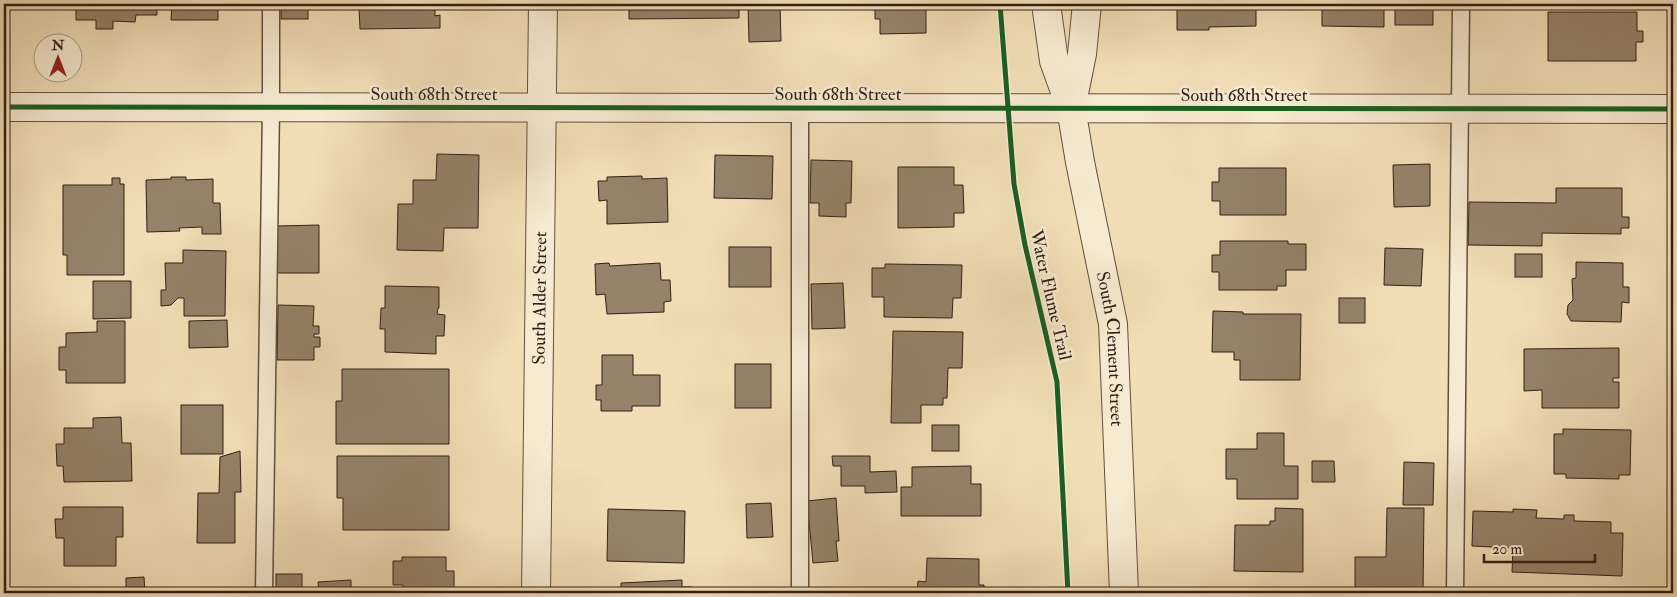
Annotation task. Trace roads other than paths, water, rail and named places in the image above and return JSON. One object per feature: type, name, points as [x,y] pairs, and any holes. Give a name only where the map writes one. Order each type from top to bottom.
[{"type":"street","name":"South Alder Street","points":[[536,593],[543,4]]},
{"type":"street","points":[[1046,4],[1054,62],[1071,108]]},
{"type":"street","points":[[1071,108],[1082,54],[1087,4]]},
{"type":"street","name":"South 68th Street","points":[[4,108],[1673,109]]},
{"type":"street","name":"South Clement Street","points":[[1071,108],[1113,324],[1124,593]]},
{"type":"lane","points":[[264,593],[271,4]]},
{"type":"lane","points":[[1455,593],[1461,4]]},
{"type":"lane","points":[[800,108],[800,593]]}]
